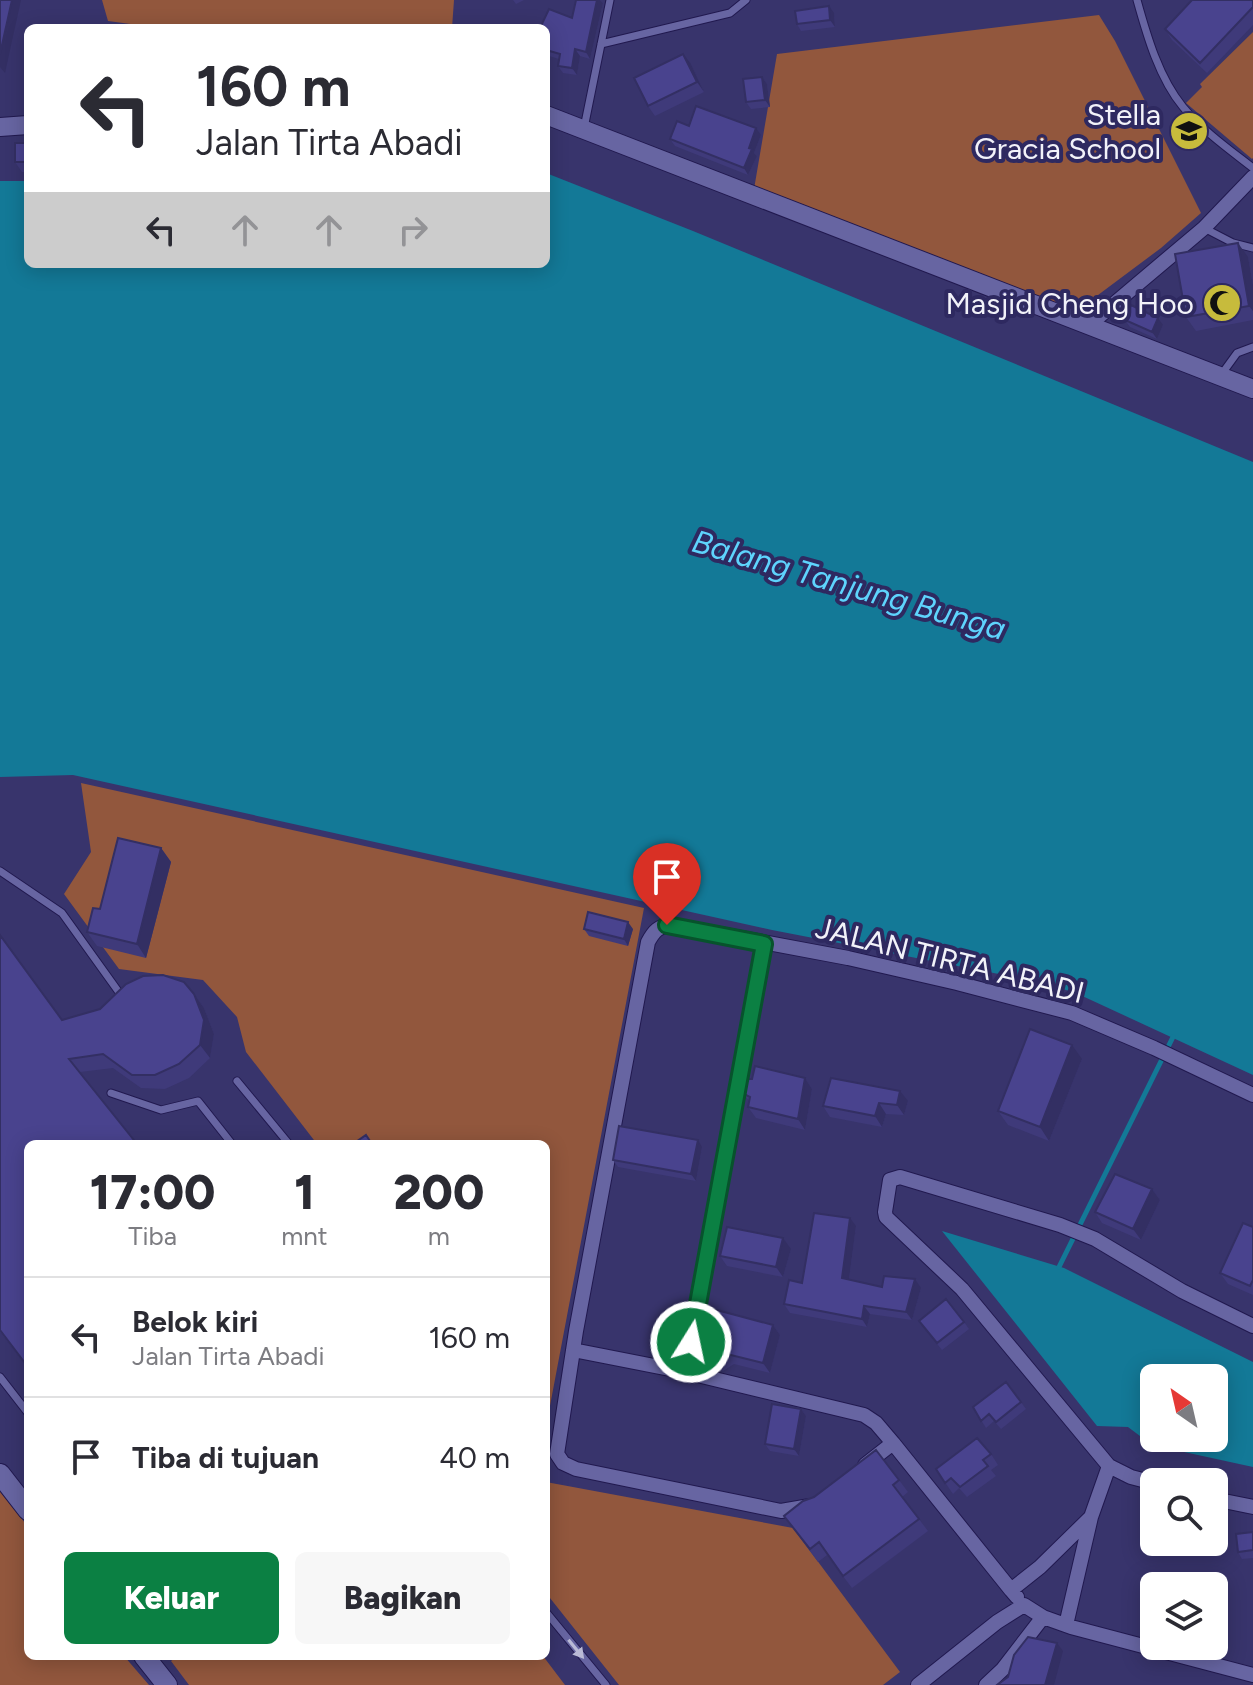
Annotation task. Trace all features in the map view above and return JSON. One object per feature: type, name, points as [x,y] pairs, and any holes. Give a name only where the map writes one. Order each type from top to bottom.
[{"type":"main road","points":[[0,1474],[24,1505]]},
{"type":"main road","points":[[147,1660],[167,1685]]},
{"type":"street","points":[[550,116],[1253,389]]},
{"type":"street","points":[[0,127],[24,125]]},
{"type":"street","points":[[1089,325],[1204,228],[1253,177]]},
{"type":"street","name":"JALAN TIRTA ABADI","points":[[573,1350],[648,942],[659,927],[672,925],[848,958],[1072,1013],[1253,1095]]},
{"type":"street","points":[[685,1372],[764,944]]},
{"type":"street","points":[[1140,1479],[1109,1466],[962,1289],[886,1217],[891,1179],[900,1177],[1060,1225],[1095,1239],[1182,1291],[1253,1326]]},
{"type":"street","points":[[828,1493],[812,1505],[781,1511],[567,1466],[559,1460],[557,1451],[573,1350],[858,1412],[876,1423],[1024,1605],[1043,1617],[1066,1625],[1253,1675]]},
{"type":"street","points":[[850,1477],[893,1443]]},
{"type":"street","points":[[1066,1625],[1091,1517],[1109,1466]]},
{"type":"street","points":[[1228,1502],[1253,1507]]},
{"type":"street","points":[[1011,1590],[1091,1517]]},
{"type":"street","points":[[918,1685],[997,1622],[1024,1605]]},
{"type":"street","points":[[986,1685],[1003,1669],[1043,1617]]},
{"type":"lane","points":[[584,128],[610,0]]},
{"type":"lane","points":[[601,44],[730,13],[746,0]]},
{"type":"lane","points":[[1137,0],[1150,43],[1173,93],[1184,109],[1253,168]]},
{"type":"lane","points":[[1204,228],[1233,243],[1253,248]]},
{"type":"lane","points":[[1220,377],[1237,353],[1253,347]]},
{"type":"lane","points":[[0,871],[62,913],[118,991]]},
{"type":"lane","points":[[237,1081],[286,1140]]},
{"type":"lane","points":[[111,1093],[161,1110],[198,1101],[229,1140]]},
{"type":"lane","points":[[0,1377],[24,1408]]},
{"type":"lane","points":[[550,1617],[606,1685]]},
{"type":"shaded area","points":[[102,0],[454,0],[452,24],[130,24],[108,21]]},
{"type":"shaded area","points":[[1099,15],[1201,213],[1161,248],[1090,301],[1059,309],[753,195],[777,54]]},
{"type":"shaded area","points":[[1253,32],[1252,159],[1186,103],[1202,87],[1200,84]]},
{"type":"shaded area","points":[[81,783],[644,908],[550,1406],[550,1140],[314,1140],[246,1052],[237,1017],[203,980],[119,969],[64,894],[91,852]]},
{"type":"shaded area","points":[[550,1483],[793,1528],[900,1672],[883,1685],[619,1685],[550,1598]]},
{"type":"shaded area","points":[[0,1490],[24,1522],[24,1660],[127,1660],[149,1685],[0,1685]]},
{"type":"shaded area","points":[[546,1660],[565,1685],[189,1685],[171,1661]]},
{"type":"water","name":"Balang Tanjung Bunga","points":[[550,175],[1253,462],[1253,1075],[1078,994],[1045,983],[772,930],[73,775],[0,777],[0,181],[24,181],[24,268],[550,268]]},
{"type":"water","points":[[942,1231],[1064,1268],[1253,1362],[1253,1467],[1184,1452],[1228,1452],[1228,1364],[1140,1364],[1140,1436],[1128,1427],[1097,1426]]},
{"type":"building","points":[[0,0],[12,0],[0,54]]},
{"type":"building","points":[[576,0],[597,0],[586,52],[575,49],[572,68],[558,66],[560,54],[550,51],[550,24],[542,24],[549,9],[572,18]]},
{"type":"building","points":[[1192,0],[1253,0],[1253,7],[1200,63],[1165,29]]},
{"type":"building","points":[[829,6],[830,20],[797,24],[795,11]]},
{"type":"building","points":[[683,54],[697,82],[648,106],[634,78]]},
{"type":"building","points":[[762,77],[765,100],[746,102],[743,79]]},
{"type":"building","points":[[696,106],[756,128],[744,168],[670,139],[677,121],[689,126]]},
{"type":"building","points":[[15,143],[24,143],[24,162],[15,162]]},
{"type":"building","name":"Masjid Cheng Hoo","points":[[1238,243],[1249,306],[1186,317],[1175,254]]},
{"type":"building","points":[[1131,305],[1158,318],[1152,332],[1125,320]]},
{"type":"building","points":[[118,838],[161,848],[137,944],[87,932],[93,908],[100,909]]},
{"type":"building","points":[[588,912],[628,922],[624,939],[584,929]]},
{"type":"building","points":[[0,935],[62,1020],[100,1009],[126,984],[143,976],[163,975],[184,982],[194,994],[204,1020],[200,1045],[179,1064],[155,1075],[132,1075],[103,1054],[69,1059],[134,1140],[24,1140],[24,1362],[0,1330]]},
{"type":"building","points":[[1030,1029],[1072,1045],[1040,1127],[998,1111]]},
{"type":"building","points":[[755,1066],[805,1078],[798,1119],[748,1107],[750,1097],[744,1094],[747,1079],[752,1079]]},
{"type":"building","points":[[831,1078],[900,1091],[897,1105],[879,1103],[875,1116],[823,1106]]},
{"type":"building","points":[[619,1126],[698,1140],[691,1174],[613,1160]]},
{"type":"building","points":[[1115,1174],[1152,1189],[1133,1229],[1095,1212]]},
{"type":"building","points":[[814,1213],[850,1218],[842,1278],[882,1287],[884,1276],[915,1279],[906,1312],[864,1306],[862,1319],[784,1304],[789,1280],[802,1283]]},
{"type":"building","points":[[1243,1223],[1253,1227],[1253,1280],[1250,1286],[1220,1273]]},
{"type":"building","points":[[727,1227],[783,1238],[776,1267],[720,1256]]},
{"type":"building","points":[[946,1299],[964,1322],[937,1343],[919,1321]]},
{"type":"building","points":[[713,1309],[773,1325],[763,1363],[727,1354],[716,1360],[703,1357],[695,1345],[705,1338]]},
{"type":"building","points":[[1006,1382],[1021,1402],[996,1422],[989,1414],[981,1421],[973,1407]]},
{"type":"building","points":[[772,1404],[801,1409],[794,1449],[765,1444]]},
{"type":"building","points":[[977,1438],[991,1454],[983,1460],[988,1466],[960,1487],[951,1478],[945,1483],[936,1469]]},
{"type":"building","points":[[876,1450],[899,1480],[893,1485],[919,1519],[843,1576],[819,1542],[810,1549],[784,1516]]},
{"type":"building","points":[[1253,1532],[1253,1550],[1238,1552],[1236,1534]]},
{"type":"building","points":[[1028,1637],[1057,1643],[1045,1685],[997,1685],[1008,1677],[1014,1655]]},
{"type":"waterway","points":[[1059,1267],[1173,1037]]},
{"type":"place","name":"Stella Gracia School","points":[[1189,131]]},
{"type":"place","name":"Masjid Cheng Hoo","points":[[1222,303]]},
{"type":"route","points":[[667,925],[764,944],[691,1342]]}]
